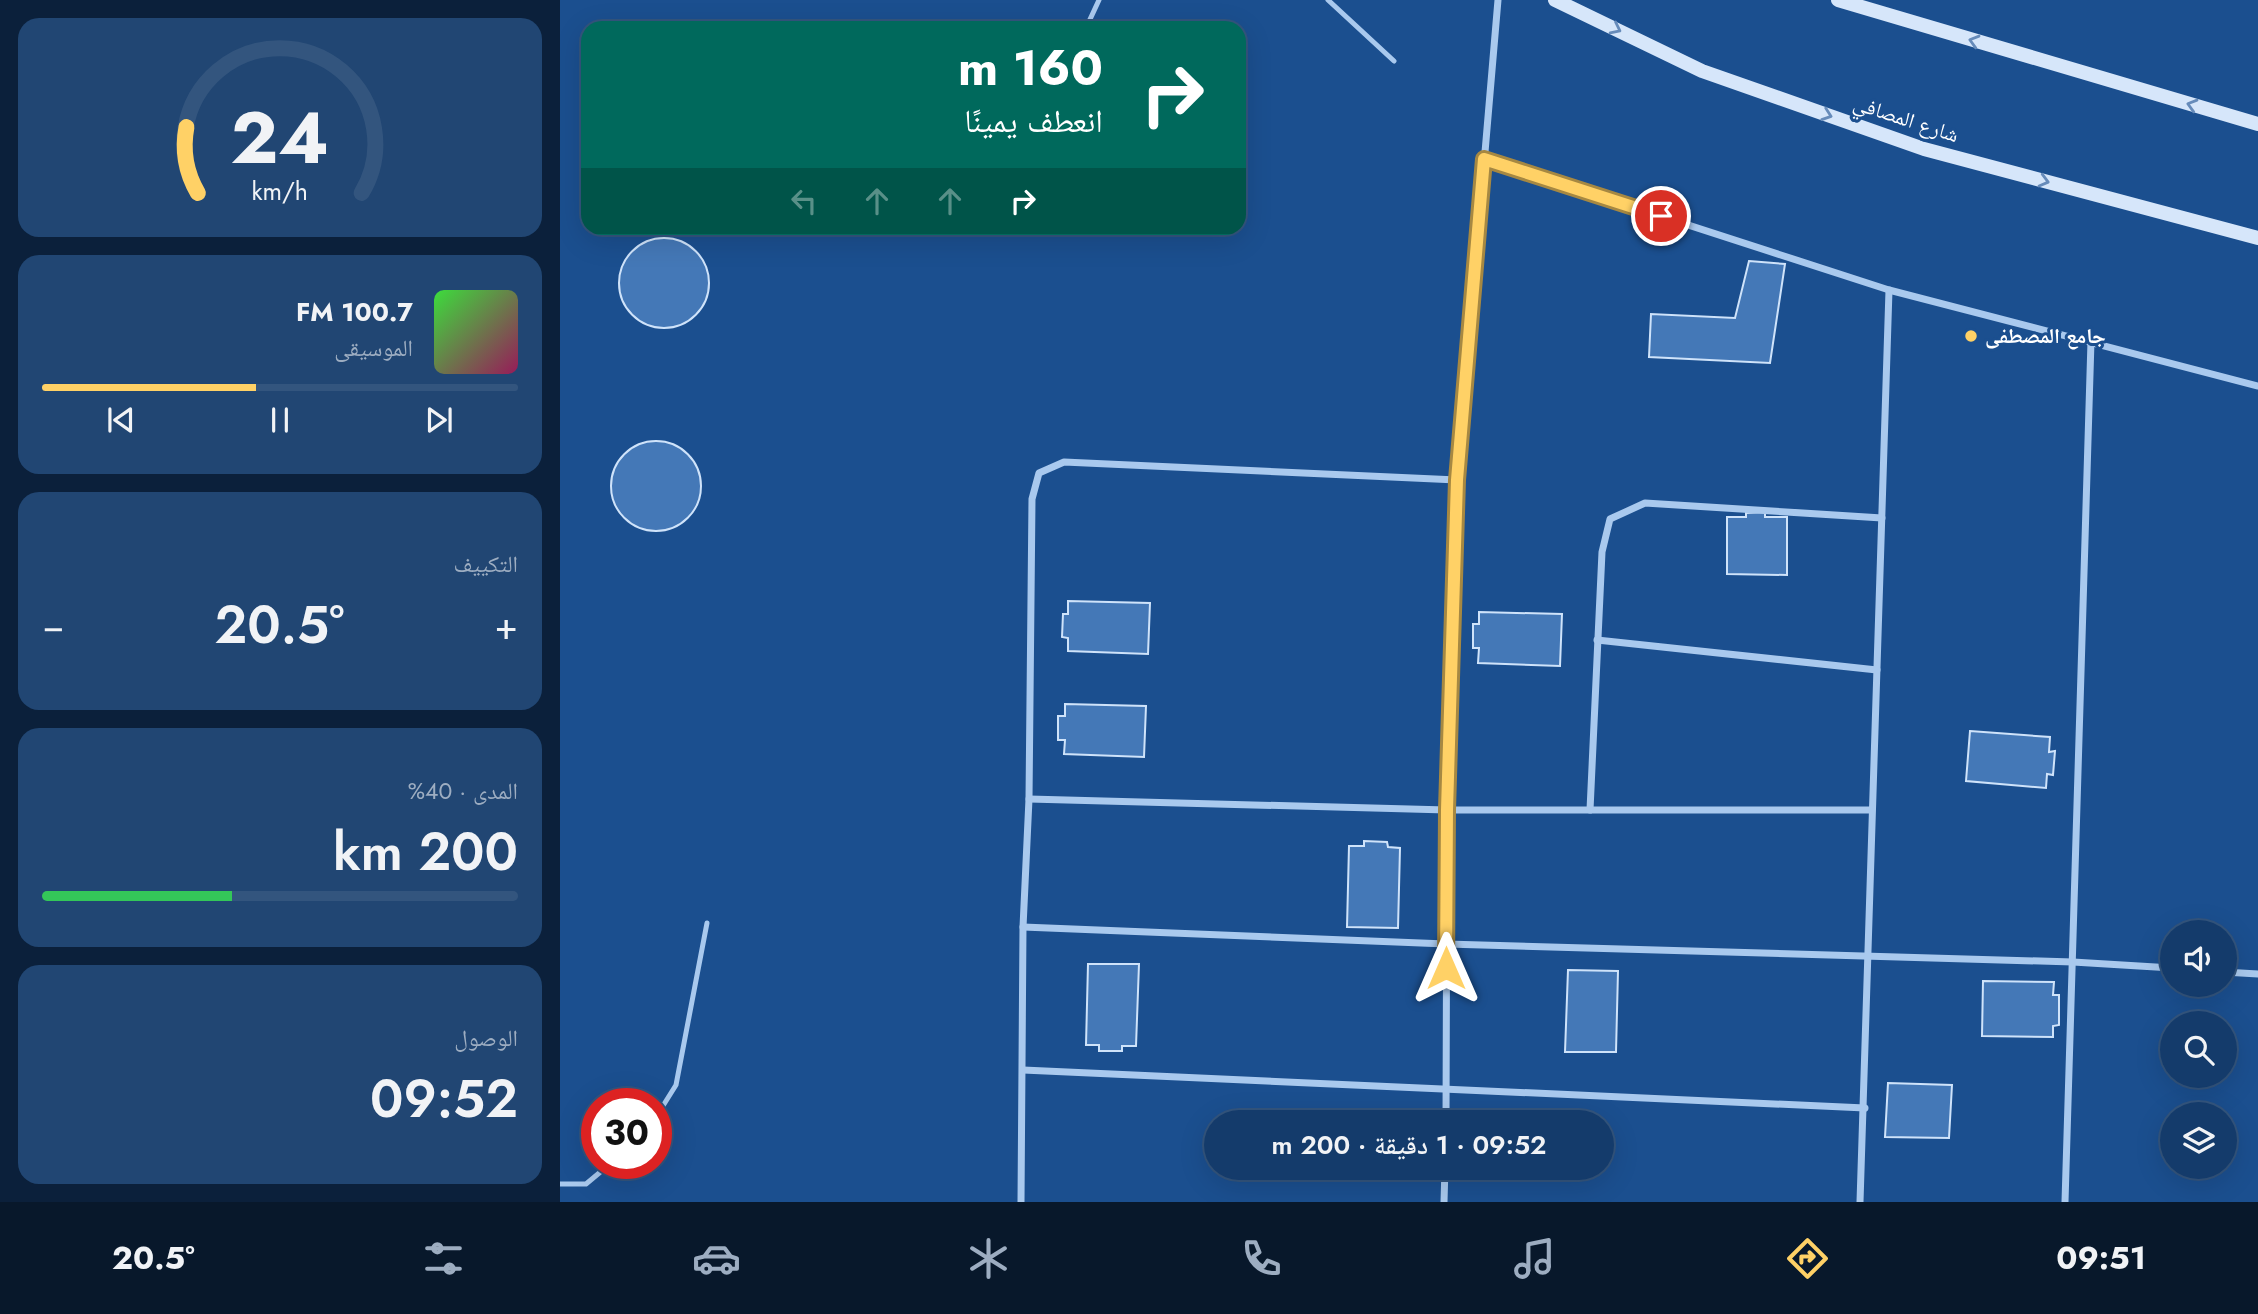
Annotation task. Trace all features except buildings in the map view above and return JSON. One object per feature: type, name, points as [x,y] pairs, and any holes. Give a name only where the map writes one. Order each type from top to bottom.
[{"type":"main road","name":"شارع المصافي","points":[[1555,0],[1702,71],[1924,149],[2258,238]]},
{"type":"main road","points":[[1838,0],[2258,124]]},
{"type":"street","points":[[1447,1110],[1447,810],[1457,480],[1498,0]]},
{"type":"street","points":[[1484,159],[1889,290],[2258,386]]},
{"type":"street","points":[[1860,1202],[1889,290]]},
{"type":"street","points":[[2065,1202],[2091,341]]},
{"type":"street","points":[[1021,1202],[1023,927],[1030,799],[1032,499],[1039,473],[1064,462],[1457,480]]},
{"type":"street","points":[[1590,810],[1602,552],[1609,519],[1645,503],[1882,518]]},
{"type":"street","points":[[1597,640],[1877,670]]},
{"type":"street","points":[[1030,799],[1447,810],[1871,810]]},
{"type":"street","points":[[1023,927],[1446,944],[2073,962],[2160,967]]},
{"type":"street","points":[[2237,973],[2258,974]]},
{"type":"street","points":[[1023,1070],[1865,1108]]},
{"type":"street","points":[[1444,1202],[1445,1180]]},
{"type":"lane","points":[[1089,21],[1099,0]]},
{"type":"lane","points":[[1328,0],[1394,61]]},
{"type":"lane","points":[[672,1091],[676,1085],[707,923]]},
{"type":"lane","points":[[560,1184],[586,1184],[592,1179]]},
{"type":"place","name":"جامع المصطفى","points":[[1971,336]]},
{"type":"route","points":[[1446,968],[1447,810],[1457,480],[1484,159],[1661,216]]}]
